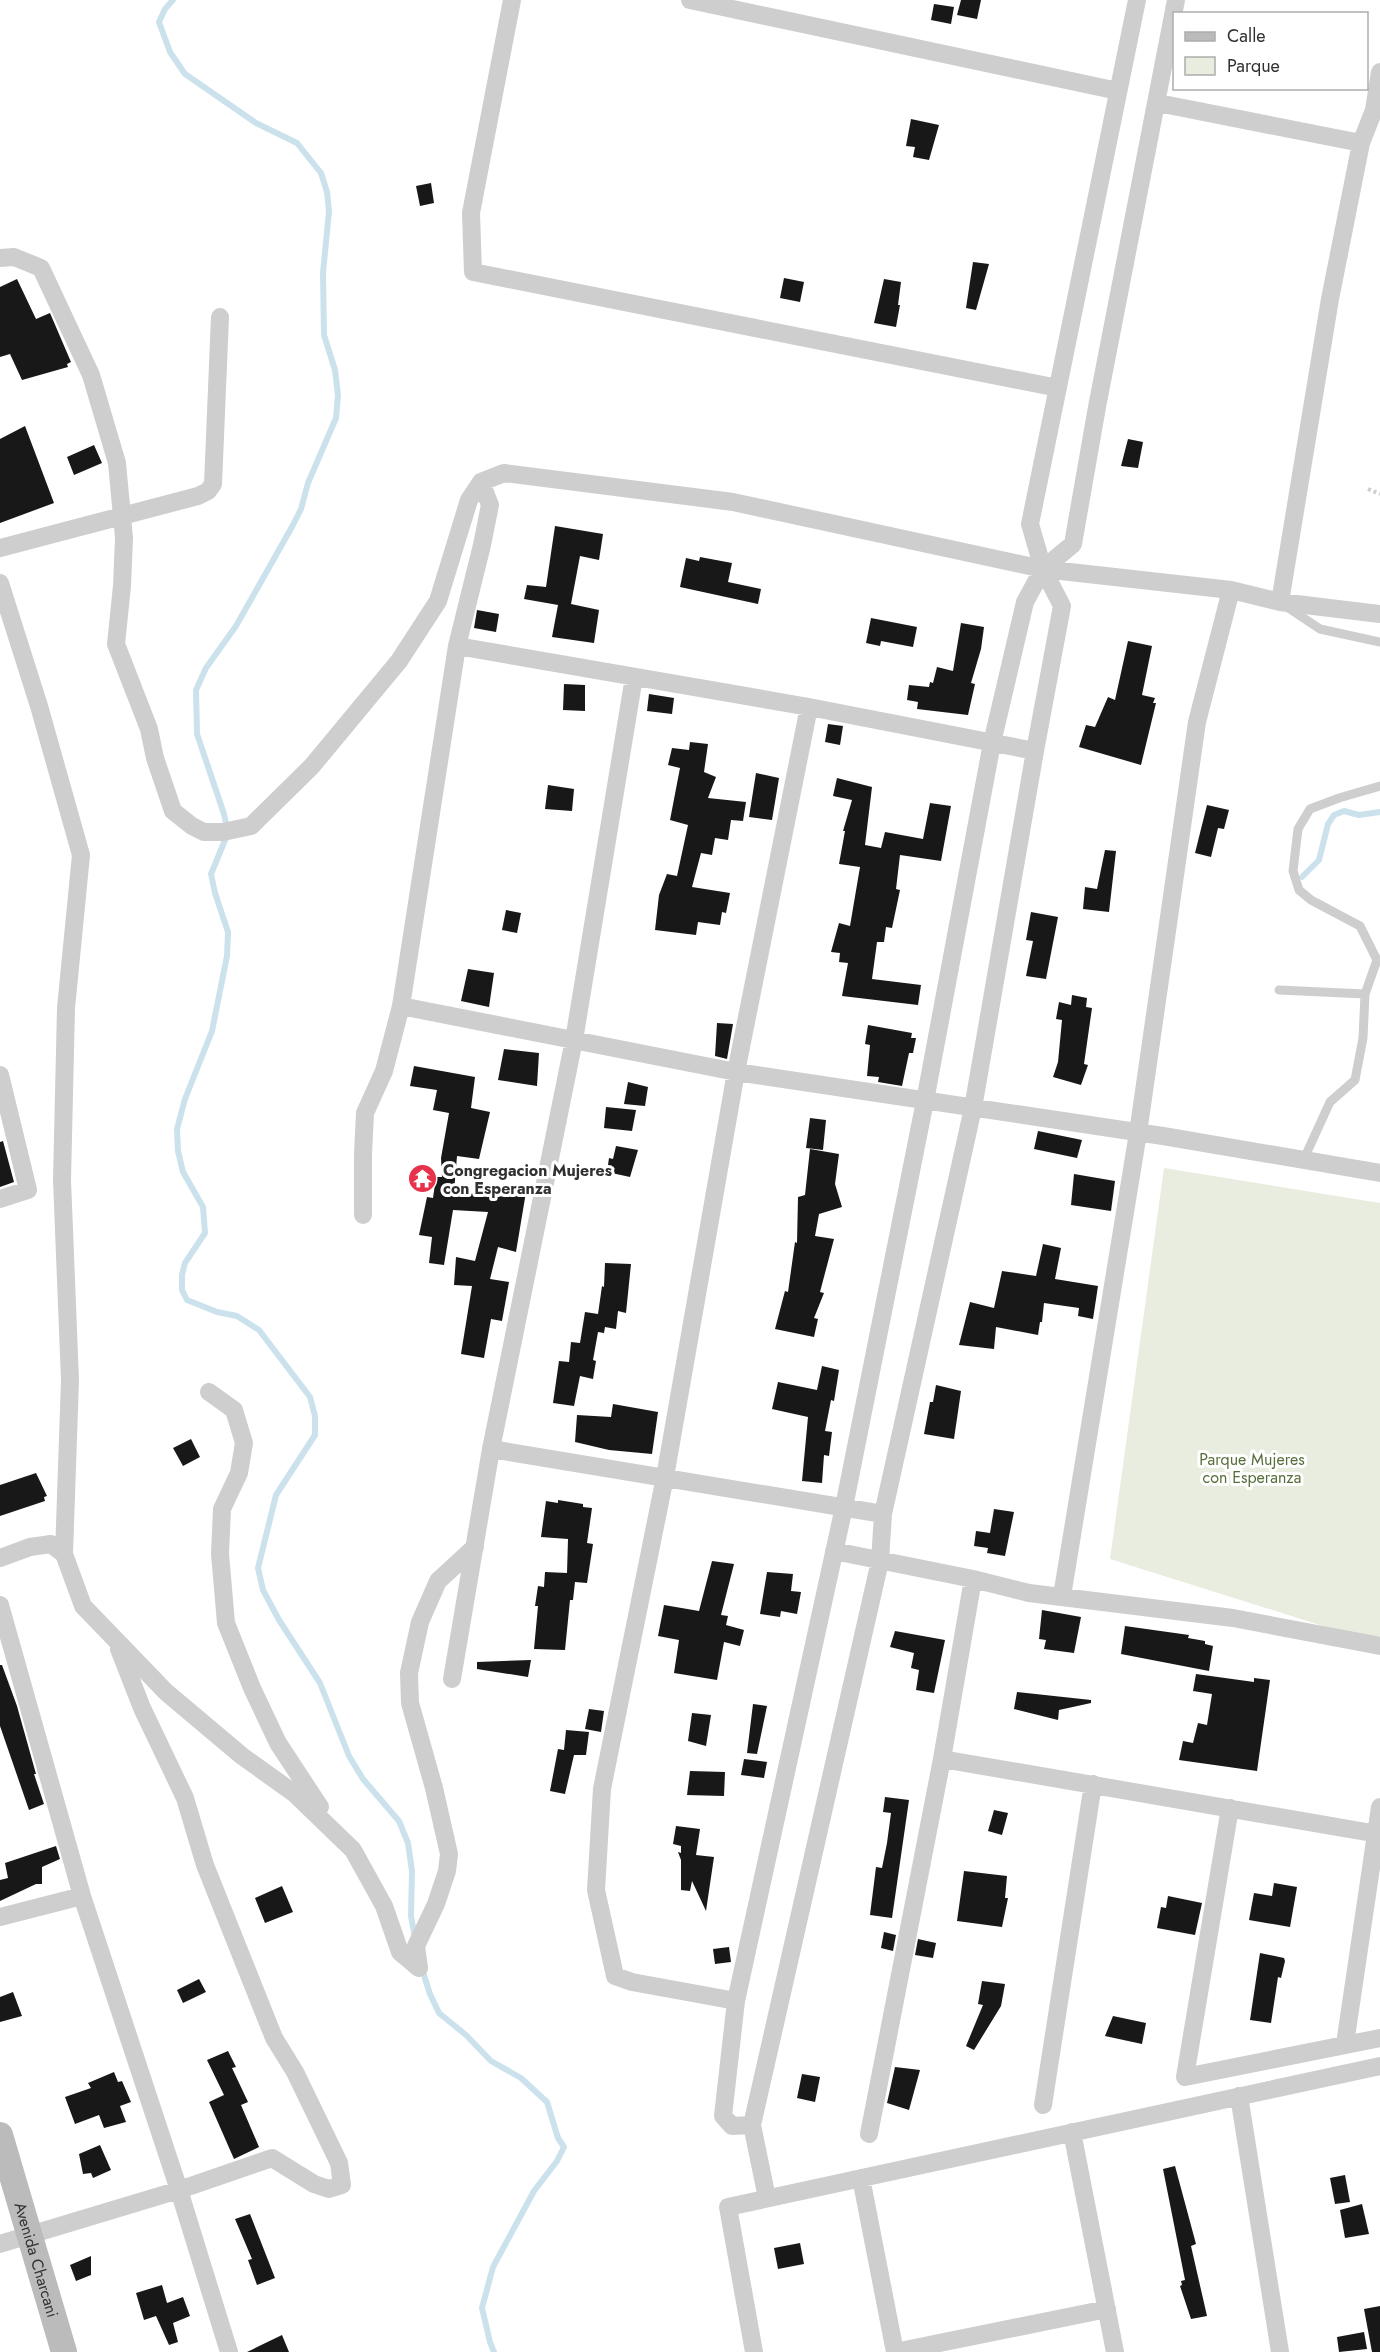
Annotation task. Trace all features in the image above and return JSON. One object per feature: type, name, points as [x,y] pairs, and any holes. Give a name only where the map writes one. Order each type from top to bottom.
[{"type":"main road","name":"Avenida Charcani","points":[[0,2135],[64,2352]]},
{"type":"street","points":[[512,0],[471,213],[473,272],[1058,388]]},
{"type":"street","points":[[690,0],[1118,91]]},
{"type":"street","points":[[768,2198],[752,2125],[880,1561],[883,1514],[973,1108],[1062,606],[1043,569],[1030,524],[1137,0]]},
{"type":"street","points":[[752,2125],[732,2126],[723,2116],[736,2001],[844,1508],[925,1101],[992,743],[1025,602],[1043,569],[1073,544],[1097,407],[1173,17]]},
{"type":"street","points":[[1280,602],[1330,299],[1362,143],[1374,110],[1380,72]]},
{"type":"street","points":[[1158,103],[1362,143]]},
{"type":"street","points":[[0,258],[14,257],[41,268],[91,375],[117,463],[122,515],[124,538],[122,586],[116,644],[149,729],[155,758],[173,811],[204,832],[223,832],[251,826],[312,766],[399,661],[438,601],[469,500],[481,482],[504,473],[733,502],[1043,569],[1231,590],[1280,602],[1380,614]]},
{"type":"street","points":[[0,548],[198,496],[208,491],[213,484],[220,317]]},
{"type":"street","points":[[363,1215],[365,1113],[384,1071],[401,1006],[457,645],[490,505],[481,482]]},
{"type":"street","points":[[0,583],[39,706],[81,855],[66,1008],[62,1180],[70,1380],[64,1554],[83,1606],[166,1692],[242,1756],[295,1794],[353,1850],[384,1906],[400,1952],[418,1968],[416,1946],[436,1904],[447,1871],[449,1854],[434,1788],[410,1703],[409,1672],[420,1622],[438,1581],[475,1547]]},
{"type":"street","points":[[1062,1596],[1138,1132],[1197,722],[1231,590]]},
{"type":"street","points":[[457,645],[809,707],[1035,751]]},
{"type":"street","points":[[452,1679],[491,1449],[574,1040],[634,676]]},
{"type":"street","points":[[736,2001],[632,1982],[615,1976],[596,1890],[602,1789],[665,1477],[736,1072],[809,707]]},
{"type":"street","points":[[401,1006],[736,1072],[1138,1132],[1380,1173]]},
{"type":"street","points":[[0,1075],[28,1190],[0,1199]]},
{"type":"street","points":[[209,1392],[234,1410],[244,1443],[239,1473],[222,1509],[220,1554],[226,1623],[252,1688],[278,1743],[333,1829]]},
{"type":"street","points":[[491,1449],[883,1514]]},
{"type":"street","points":[[0,1558],[30,1547],[51,1544],[64,1554]]},
{"type":"street","points":[[834,1551],[973,1579],[1029,1593],[1233,1618],[1380,1646]]},
{"type":"street","points":[[869,2134],[942,1759],[973,1579]]},
{"type":"street","points":[[0,1605],[82,1896],[179,2190],[229,2352]]},
{"type":"street","points":[[0,2244],[179,2190],[272,2158],[314,2184],[329,2189],[342,2185],[339,2163],[294,2072],[274,2038],[205,1865],[185,1798],[142,1708],[116,1640]]},
{"type":"street","points":[[942,1759],[1377,1834]]},
{"type":"street","points":[[1043,2105],[1093,1785]]},
{"type":"street","points":[[1345,2044],[1380,1807]]},
{"type":"street","points":[[1230,1808],[1185,2077],[1380,2038]]},
{"type":"street","points":[[0,1917],[82,1896]]},
{"type":"street","points":[[754,2352],[728,2206],[1380,2066]]},
{"type":"street","points":[[1239,2096],[1280,2352]]},
{"type":"street","points":[[1072,2132],[1115,2352]]},
{"type":"street","points":[[861,2178],[895,2352],[1107,2309]]},
{"type":"lane","points":[[1280,602],[1320,629],[1380,642]]},
{"type":"lane","points":[[1303,1161],[1330,1102],[1355,1080],[1363,1038],[1365,994],[1377,960],[1360,926],[1311,900],[1299,890],[1293,871],[1298,829],[1310,809],[1380,786]]},
{"type":"lane","points":[[1279,990],[1365,994]]},
{"type":"path","points":[[1368,489],[1380,494]]},
{"type":"green space","name":"Parque Mujeres con Esperanza","points":[[1164,1168],[1380,1203],[1380,1644],[1110,1559]]},
{"type":"building","points":[[961,0],[981,0],[977,19],[957,15]]},
{"type":"building","points":[[934,4],[954,7],[951,24],[931,20]]},
{"type":"building","points":[[911,119],[939,125],[929,160],[913,157],[915,147],[906,146]]},
{"type":"building","points":[[431,183],[434,203],[420,206],[416,186]]},
{"type":"building","points":[[973,262],[989,264],[976,310],[966,308]]},
{"type":"building","points":[[784,278],[804,282],[800,302],[780,298]]},
{"type":"building","points":[[17,279],[36,319],[50,313],[71,362],[67,364],[68,367],[22,380],[10,354],[0,357],[0,287]]},
{"type":"building","points":[[884,279],[901,282],[896,327],[874,323]]},
{"type":"building","points":[[25,426],[54,503],[0,523],[0,439]]},
{"type":"building","points":[[1128,439],[1143,442],[1138,468],[1121,466]]},
{"type":"building","points":[[94,445],[102,463],[74,475],[67,457]]},
{"type":"building","points":[[555,526],[603,534],[599,560],[580,556],[571,604],[599,610],[594,643],[552,637],[558,605],[524,599],[527,585],[546,587]]},
{"type":"building","points":[[700,557],[732,563],[728,582],[761,589],[758,604],[680,587],[686,558],[699,561]]},
{"type":"building","points":[[477,610],[499,614],[496,632],[474,628]]},
{"type":"building","points":[[871,618],[917,627],[913,647],[881,641],[880,646],[866,643]]},
{"type":"building","points":[[961,623],[984,627],[981,649],[971,683],[975,684],[968,715],[917,709],[918,702],[907,700],[909,685],[929,687],[930,682],[933,683],[937,667],[953,671]]},
{"type":"building","points":[[1128,641],[1152,646],[1142,695],[1155,698],[1153,703],[1156,703],[1141,765],[1079,747],[1086,725],[1095,727],[1108,697],[1115,700]]},
{"type":"building","points":[[564,684],[585,685],[585,711],[563,710]]},
{"type":"building","points":[[649,694],[674,698],[672,714],[647,711]]},
{"type":"building","points":[[828,724],[843,726],[840,745],[825,742]]},
{"type":"building","points":[[690,742],[708,744],[704,772],[716,777],[708,798],[746,802],[743,821],[731,820],[728,840],[715,838],[712,855],[701,853],[692,887],[730,893],[726,913],[722,912],[720,925],[698,922],[696,935],[655,930],[659,895],[667,874],[677,876],[688,825],[670,820],[680,768],[668,765],[672,748],[689,750]]},
{"type":"building","points":[[756,773],[779,778],[772,820],[749,817]]},
{"type":"building","points":[[837,778],[872,787],[865,845],[881,848],[885,832],[923,839],[930,803],[951,806],[941,861],[900,855],[896,889],[900,890],[892,928],[886,927],[884,942],[877,942],[872,979],[921,985],[918,1005],[842,996],[848,963],[839,962],[840,953],[831,952],[839,923],[850,926],[860,867],[839,864],[845,831],[843,831],[852,800],[833,796]]},
{"type":"building","points":[[548,785],[574,789],[572,811],[545,809]]},
{"type":"building","points":[[1207,805],[1229,810],[1224,829],[1218,828],[1211,857],[1195,853]]},
{"type":"building","points":[[1105,850],[1116,851],[1109,912],[1083,909],[1085,887],[1097,889]]},
{"type":"building","points":[[506,910],[521,913],[517,933],[502,930]]},
{"type":"building","points":[[1031,912],[1058,917],[1046,979],[1026,976],[1033,941],[1026,940]]},
{"type":"building","points":[[468,969],[494,973],[489,1007],[461,1001]]},
{"type":"building","points":[[1072,995],[1087,998],[1086,1007],[1092,1008],[1084,1064],[1088,1065],[1081,1085],[1053,1077],[1058,1062],[1062,1020],[1056,1019],[1059,1002],[1071,1005]]},
{"type":"building","points":[[717,1023],[733,1024],[727,1059],[715,1056]]},
{"type":"building","points":[[868,1025],[912,1033],[911,1038],[916,1038],[913,1053],[909,1053],[902,1086],[878,1082],[879,1077],[867,1076],[870,1045],[865,1044]]},
{"type":"building","points":[[504,1049],[539,1053],[537,1086],[498,1080]]},
{"type":"building","points":[[414,1066],[475,1077],[471,1108],[490,1112],[479,1159],[457,1156],[454,1192],[509,1197],[510,1190],[526,1192],[516,1252],[498,1247],[490,1279],[509,1282],[502,1321],[491,1319],[484,1358],[461,1354],[472,1286],[454,1285],[456,1257],[475,1261],[488,1212],[453,1210],[444,1265],[429,1263],[432,1237],[419,1235],[427,1197],[433,1198],[436,1177],[442,1177],[441,1158],[449,1113],[433,1110],[437,1090],[410,1086]]},
{"type":"building","points":[[628,1082],[648,1087],[645,1106],[624,1104]]},
{"type":"building","points":[[606,1107],[636,1110],[632,1131],[604,1128]]},
{"type":"building","points":[[810,1118],[826,1120],[823,1150],[806,1148]]},
{"type":"building","points":[[1038,1131],[1082,1140],[1077,1158],[1034,1149]]},
{"type":"building","points":[[3,1141],[14,1182],[0,1187],[0,1142]]},
{"type":"building","points":[[616,1146],[638,1150],[630,1177],[607,1172],[609,1158],[613,1159]]},
{"type":"building","points":[[810,1149],[839,1154],[835,1184],[842,1207],[819,1214],[815,1236],[834,1239],[820,1292],[824,1293],[814,1318],[818,1319],[814,1337],[775,1329],[785,1291],[788,1292],[795,1242],[797,1243],[798,1197],[805,1195]]},
{"type":"building","points":[[1074,1174],[1115,1181],[1111,1211],[1071,1205]]},
{"type":"building","points":[[1043,1244],[1061,1248],[1055,1279],[1098,1286],[1093,1319],[1078,1316],[1079,1308],[1044,1303],[1038,1335],[996,1327],[994,1349],[959,1345],[970,1302],[994,1308],[1002,1271],[1036,1276]]},
{"type":"building","points":[[605,1263],[631,1264],[626,1313],[618,1311],[616,1329],[605,1327],[604,1333],[598,1332],[593,1360],[596,1361],[593,1379],[580,1376],[574,1406],[553,1403],[559,1361],[569,1362],[571,1342],[580,1343],[585,1312],[598,1314],[602,1286],[604,1287]]},
{"type":"building","points":[[822,1366],[839,1370],[834,1401],[831,1400],[825,1431],[832,1432],[829,1456],[824,1455],[822,1483],[802,1481],[808,1417],[772,1409],[778,1382],[817,1390]]},
{"type":"building","points":[[936,1385],[961,1391],[954,1439],[924,1434]]},
{"type":"building","points":[[613,1404],[658,1412],[652,1454],[609,1450],[575,1442],[577,1415],[611,1417]]},
{"type":"building","points":[[191,1439],[200,1457],[183,1466],[173,1448]]},
{"type":"building","points":[[36,1473],[47,1496],[44,1497],[45,1501],[0,1516],[0,1485]]},
{"type":"building","points":[[558,1500],[583,1504],[583,1507],[592,1508],[587,1543],[593,1544],[587,1583],[575,1582],[573,1600],[570,1600],[565,1650],[534,1649],[538,1586],[544,1587],[545,1572],[567,1573],[568,1539],[541,1537],[546,1501],[558,1503]]},
{"type":"building","points":[[994,1509],[1014,1512],[1005,1556],[987,1553],[988,1548],[974,1546],[976,1531],[990,1533]]},
{"type":"building","points":[[712,1561],[734,1564],[721,1615],[728,1616],[726,1625],[744,1630],[740,1646],[724,1642],[717,1680],[674,1673],[679,1640],[658,1636],[664,1605],[699,1611]]},
{"type":"building","points":[[767,1572],[793,1574],[791,1591],[801,1592],[797,1614],[781,1611],[780,1617],[760,1614]]},
{"type":"building","points":[[1042,1610],[1081,1617],[1074,1653],[1044,1649],[1046,1640],[1039,1639]]},
{"type":"building","points":[[1125,1626],[1189,1635],[1188,1638],[1205,1641],[1205,1644],[1213,1646],[1209,1671],[1121,1654]]},
{"type":"building","points":[[895,1631],[945,1640],[934,1693],[916,1690],[919,1670],[911,1668],[914,1653],[890,1647]]},
{"type":"building","points":[[531,1660],[528,1677],[477,1669],[477,1662]]},
{"type":"building","points":[[0,1665],[2,1665],[17,1706],[44,1804],[29,1810],[0,1726]]},
{"type":"building","points":[[1196,1674],[1254,1682],[1254,1678],[1270,1680],[1257,1771],[1179,1760],[1183,1741],[1193,1743],[1198,1723],[1207,1725],[1212,1694],[1193,1691]]},
{"type":"building","points":[[1017,1692],[1091,1700],[1091,1703],[1059,1710],[1058,1720],[1014,1709]]},
{"type":"building","points":[[753,1704],[767,1706],[757,1754],[747,1753]]},
{"type":"building","points":[[589,1709],[604,1711],[601,1732],[585,1729]]},
{"type":"building","points":[[692,1713],[711,1715],[706,1746],[688,1741]]},
{"type":"building","points":[[566,1730],[589,1732],[586,1755],[574,1755],[565,1794],[550,1791],[558,1749],[564,1750]]},
{"type":"building","points":[[744,1759],[767,1762],[764,1778],[741,1775]]},
{"type":"building","points":[[690,1771],[725,1772],[724,1796],[687,1795]]},
{"type":"building","points":[[885,1797],[909,1800],[892,1918],[870,1915],[876,1867],[882,1868],[891,1813],[883,1812]]},
{"type":"building","points":[[994,1810],[1008,1813],[1002,1835],[988,1831]]},
{"type":"building","points":[[676,1826],[700,1829],[696,1855],[714,1857],[706,1911],[692,1881],[690,1891],[681,1890],[681,1860],[678,1852],[681,1853],[681,1846],[673,1844]]},
{"type":"building","points":[[56,1846],[60,1859],[42,1867],[42,1884],[36,1884],[0,1901],[0,1880],[8,1878],[5,1863]]},
{"type":"building","points":[[964,1871],[1007,1876],[1005,1898],[1008,1898],[1002,1927],[957,1921]]},
{"type":"building","points":[[1274,1883],[1297,1887],[1290,1927],[1249,1920],[1254,1893],[1272,1896]]},
{"type":"building","points":[[282,1886],[293,1912],[265,1923],[255,1898]]},
{"type":"building","points":[[1168,1896],[1202,1903],[1195,1935],[1157,1928],[1161,1907],[1166,1908]]},
{"type":"building","points":[[884,1932],[896,1935],[893,1951],[881,1948]]},
{"type":"building","points":[[918,1939],[936,1943],[933,1958],[915,1955]]},
{"type":"building","points":[[729,1947],[731,1962],[715,1964],[713,1949]]},
{"type":"building","points":[[1260,1953],[1284,1958],[1285,1961],[1281,1978],[1278,1977],[1271,2023],[1250,2020]]},
{"type":"building","points":[[199,1979],[206,1992],[183,2003],[177,1990]]},
{"type":"building","points":[[982,1981],[1005,1984],[1001,2006],[974,2050],[966,2046],[983,2005],[978,2004]]},
{"type":"building","points":[[13,1992],[22,2016],[0,2022],[0,1997]]},
{"type":"building","points":[[1113,2016],[1146,2023],[1142,2044],[1105,2036]]},
{"type":"building","points":[[228,2051],[236,2067],[232,2068],[248,2102],[241,2105],[259,2147],[234,2159],[209,2102],[224,2095],[207,2060]]},
{"type":"building","points":[[895,2067],[920,2070],[909,2110],[887,2103]]},
{"type":"building","points":[[114,2072],[118,2082],[122,2081],[131,2102],[120,2106],[126,2122],[104,2128],[99,2115],[75,2124],[65,2097],[91,2088],[88,2083]]},
{"type":"building","points":[[802,2074],[820,2077],[815,2102],[797,2098]]},
{"type":"building","points":[[100,2145],[111,2170],[93,2178],[91,2173],[83,2174],[79,2154]]},
{"type":"building","points":[[1175,2166],[1196,2244],[1191,2246],[1207,2316],[1191,2319],[1180,2286],[1181,2281],[1185,2280],[1163,2169]]},
{"type":"building","points":[[1345,2175],[1350,2202],[1335,2204],[1330,2178]]},
{"type":"building","points":[[1362,2204],[1369,2234],[1345,2238],[1340,2210]]},
{"type":"building","points":[[250,2214],[275,2278],[257,2285],[248,2260],[252,2259],[235,2219]]},
{"type":"building","points":[[800,2243],[804,2264],[778,2269],[774,2248]]},
{"type":"building","points":[[91,2256],[91,2275],[76,2281],[70,2265]]},
{"type":"building","points":[[162,2285],[167,2303],[183,2297],[190,2316],[173,2323],[178,2342],[169,2345],[156,2316],[144,2320],[136,2293]]},
{"type":"building","points":[[1380,2306],[1380,2352],[1372,2352],[1364,2309]]},
{"type":"building","points":[[1364,2332],[1367,2349],[1339,2352],[1337,2337]]},
{"type":"building","points":[[282,2335],[289,2352],[247,2352]]},
{"type":"waterway","points":[[173,0],[165,9],[159,22],[170,52],[185,74],[256,123],[297,143],[321,173],[327,192],[329,211],[323,273],[324,335],[335,370],[338,395],[336,418],[308,483],[301,509],[236,626],[206,668],[196,690],[197,734],[224,814],[228,833],[211,874],[228,932],[227,956],[212,1031],[185,1099],[177,1129],[178,1151],[183,1172],[203,1207],[205,1233],[185,1263],[182,1290],[187,1300],[217,1312],[237,1316],[259,1330],[310,1397],[315,1416],[315,1435],[276,1495],[258,1568],[263,1590],[279,1620],[320,1683],[349,1756],[363,1779],[399,1821],[408,1843],[412,1871],[411,1916],[415,1938]]},
{"type":"waterway","points":[[1302,877],[1319,860],[1328,824],[1334,815],[1344,811],[1359,815],[1380,812]]},
{"type":"waterway","points":[[422,1969],[439,2013],[466,2035],[491,2061],[521,2078],[547,2102],[558,2138],[564,2147],[557,2161],[534,2191],[493,2267],[482,2308],[494,2352]]},
{"type":"place","name":"Congregacion Mujeres con Esperanza","points":[[422,1179]]}]
